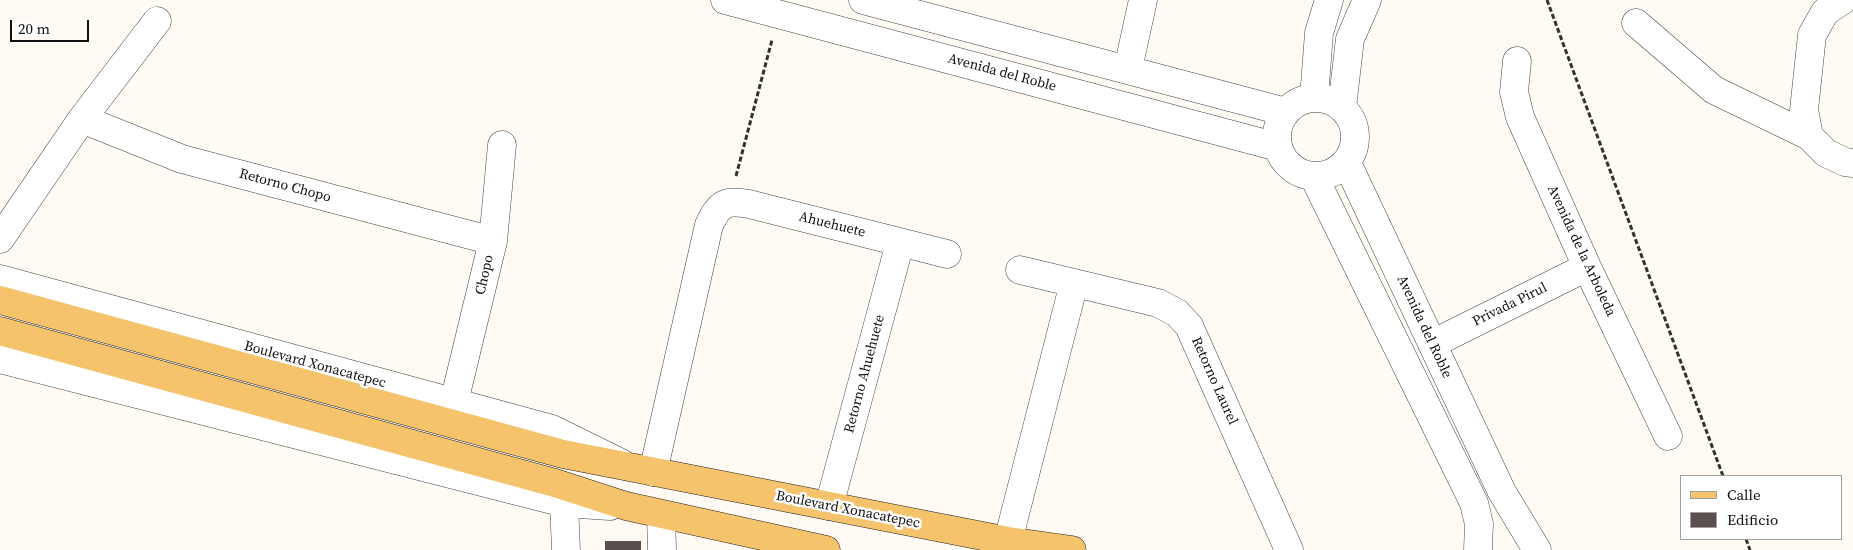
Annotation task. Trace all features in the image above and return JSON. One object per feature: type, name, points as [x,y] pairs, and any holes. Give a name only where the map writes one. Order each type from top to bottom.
[{"type":"main road","name":"Boulevard Xonacatepec","points":[[0,300],[563,454],[1008,541],[1072,550]]},
{"type":"main road","points":[[0,331],[560,493],[826,550]]},
{"type":"street","name":"Avenida del Roble","points":[[725,0],[1278,147]]},
{"type":"street","points":[[863,0],[950,11],[1128,68],[1286,112]]},
{"type":"street","points":[[1128,68],[1143,0]]},
{"type":"street","points":[[1314,98],[1319,33],[1329,0]]},
{"type":"street","points":[[1342,107],[1350,39],[1367,0]]},
{"type":"street","points":[[1809,136],[1804,110],[1812,35],[1825,12],[1843,0]]},
{"type":"street","points":[[0,240],[82,119],[157,21]]},
{"type":"street","points":[[1636,23],[1714,90],[1809,136],[1826,153],[1845,162],[1853,163]]},
{"type":"street","name":"Avenida de la Arboleda","points":[[1517,61],[1514,92],[1520,117],[1587,267],[1668,436]]},
{"type":"street","points":[[1314,98],[1328,100],[1342,107],[1353,124],[1355,144],[1347,163],[1332,174],[1314,177],[1298,172],[1285,162],[1278,147],[1278,128],[1286,112],[1298,102],[1314,98]]},
{"type":"street","name":"Retorno Chopo","points":[[82,119],[182,159],[492,241]]},
{"type":"street","name":"Chopo","points":[[454,402],[492,241],[502,145]]},
{"type":"street","name":"Avenida del Roble","points":[[1347,163],[1502,492],[1537,550]]},
{"type":"street","points":[[1314,177],[1474,503],[1479,524],[1478,550]]},
{"type":"street","name":"Ahuehuete","points":[[724,205],[749,204],[947,254]]},
{"type":"street","points":[[653,472],[709,225],[724,205]]},
{"type":"street","name":"Retorno Ahuehuete","points":[[829,506],[900,243]]},
{"type":"street","name":"Privada Pirul","points":[[1432,344],[1587,267]]},
{"type":"street","name":"Retorno Laurel","points":[[1020,270],[1158,302],[1177,313],[1190,326],[1289,550]]},
{"type":"street","name":"Boulevard Xonacatepec","points":[[0,279],[552,429],[625,465]]},
{"type":"street","points":[[1008,541],[1074,283]]},
{"type":"street","points":[[0,359],[560,493],[566,550]]},
{"type":"street","points":[[1474,503],[1502,492]]},
{"type":"street","points":[[661,515],[662,550]]},
{"type":"path","points":[[1547,0],[1723,475]]},
{"type":"path","points":[[724,205],[779,14]]},
{"type":"building","points":[[605,541],[641,541],[641,550],[605,550]]}]
